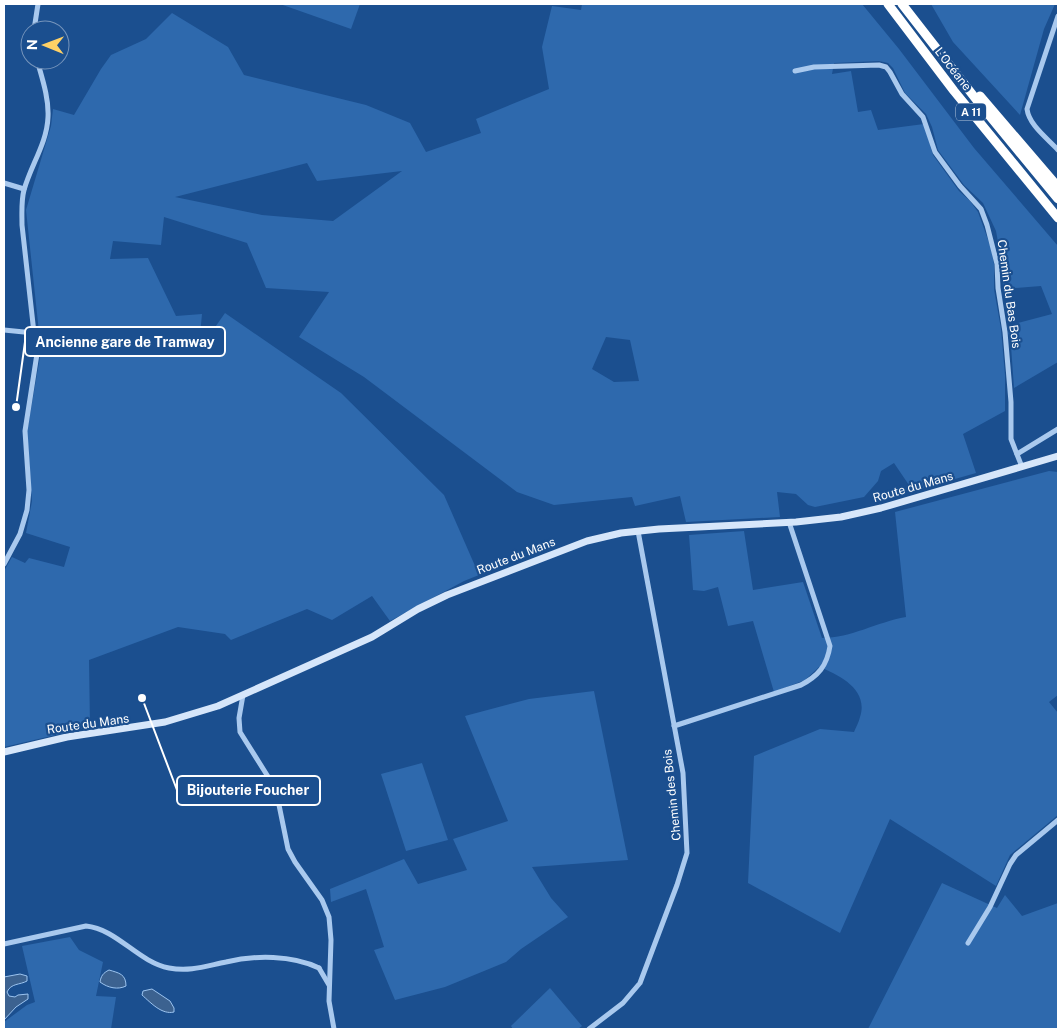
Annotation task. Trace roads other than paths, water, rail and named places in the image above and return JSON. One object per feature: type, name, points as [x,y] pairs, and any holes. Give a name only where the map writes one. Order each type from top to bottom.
[{"type":"highway","name":"L’Océane","points":[[888,4],[970,111],[1058,218]]},
{"type":"highway","name":"L’Océane","points":[[902,4],[979,104],[1058,199]]},
{"type":"highway","points":[[909,4],[984,100],[1058,186]]},
{"type":"street","points":[[36,20],[38,4]]},
{"type":"street","points":[[1058,16],[1027,109],[1028,116],[1032,122],[1058,150]]},
{"type":"street","name":"Chemin du Bas Bois","points":[[795,71],[814,67],[880,65],[886,67],[902,94],[923,116],[935,152],[960,186],[981,209],[994,246],[997,264],[998,288],[1008,354],[1011,439],[1022,467]]},
{"type":"street","points":[[4,564],[20,534],[27,510],[29,490],[25,431],[39,341],[34,333],[22,224],[24,189],[44,138],[48,119],[47,99],[40,70]]},
{"type":"street","points":[[4,183],[24,189]]},
{"type":"street","points":[[4,330],[34,333]]},
{"type":"street","points":[[1017,454],[1058,429]]},
{"type":"street","name":"Route du Mans","points":[[4,752],[52,740],[165,722],[218,706],[372,637],[447,595],[574,546],[603,537],[638,531],[824,520],[864,512],[1058,456]]},
{"type":"street","points":[[674,726],[801,685],[814,678],[823,669],[830,646],[789,522]]},
{"type":"street","name":"Chemin des Bois","points":[[589,1029],[623,1003],[640,983],[687,853],[683,773],[638,531]]},
{"type":"street","points":[[243,695],[239,718],[240,732],[274,788],[288,849],[322,900],[330,924],[329,986],[330,1011],[334,1029]]},
{"type":"street","points":[[968,943],[990,907],[1016,855],[1058,820]]},
{"type":"street","points":[[4,944],[86,926],[99,928],[150,962],[171,968],[195,969],[240,959],[256,958],[275,958],[304,962],[319,968],[330,964]]},
{"type":"street","points":[[319,968],[329,986]]},
{"type":"place","name":"Ancienne gare de Tramway","points":[[16,407]]},
{"type":"place","name":"Bijouterie Foucher","points":[[142,698]]}]
